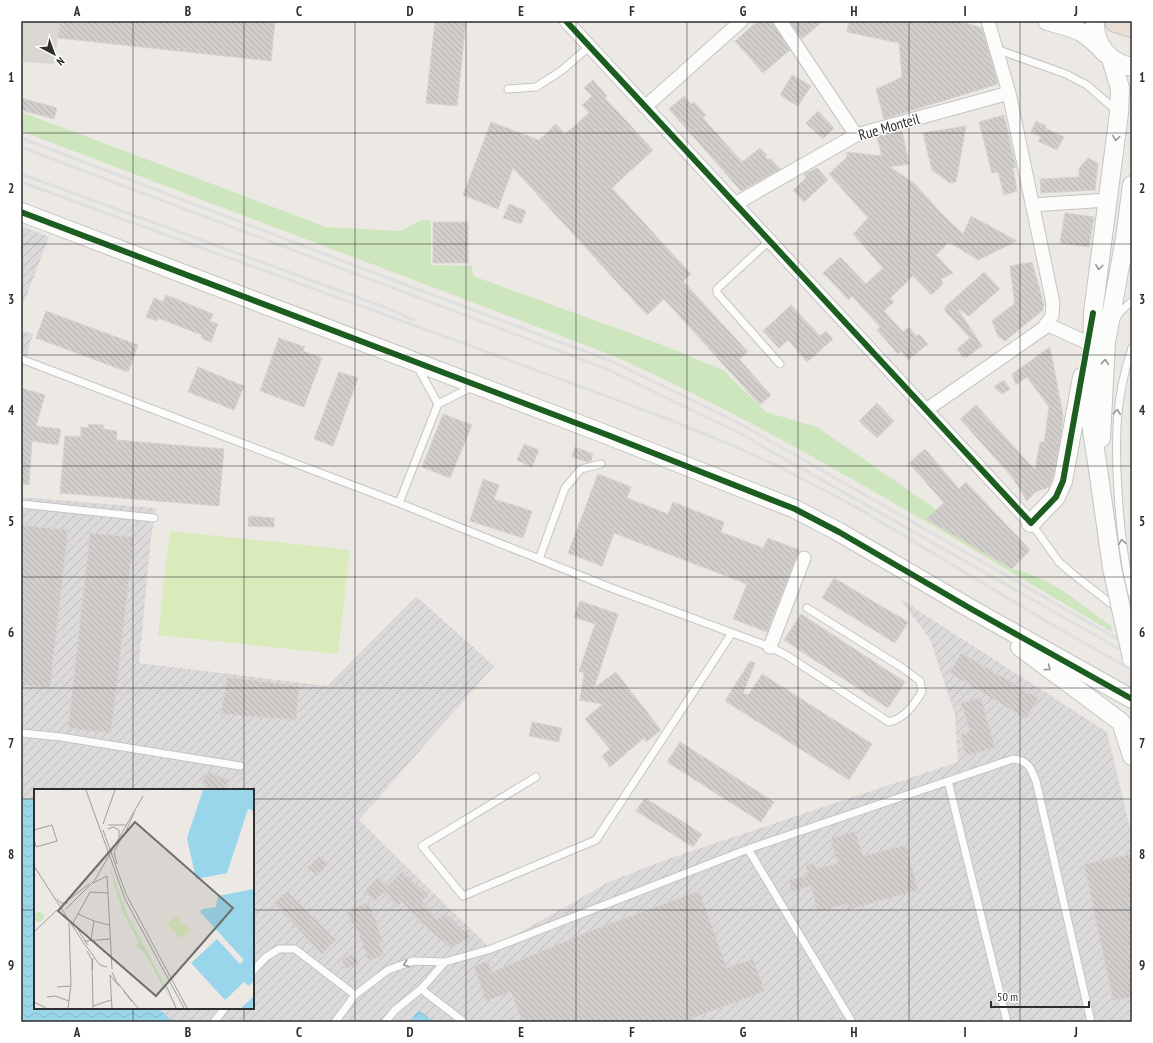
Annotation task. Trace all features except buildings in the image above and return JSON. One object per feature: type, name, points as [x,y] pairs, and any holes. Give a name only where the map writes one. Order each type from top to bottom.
[{"type":"highway","points":[[1116,21],[1132,26]]},
{"type":"street","points":[[566,21],[1031,523],[1056,497],[1063,481],[1093,314],[1120,238],[1107,200],[1119,113],[1120,88],[1109,56],[1098,41],[1095,21]]},
{"type":"street","points":[[645,107],[741,21]]},
{"type":"street","points":[[780,21],[856,135]]},
{"type":"street","points":[[926,410],[1027,341],[1046,324],[1052,316],[1053,303],[1009,93],[988,21]]},
{"type":"street","points":[[1046,21],[1082,32],[1090,36],[1109,56],[1118,63],[1132,67]]},
{"type":"street","name":"Rue Monteil","points":[[735,204],[856,135],[1009,93]]},
{"type":"street","points":[[1096,416],[1120,238],[1132,185]]},
{"type":"street","points":[[1032,205],[1107,200]]},
{"type":"street","points":[[21,212],[476,385],[796,509],[839,532],[973,610],[1132,698],[1121,722]]},
{"type":"street","points":[[1093,314],[1098,468],[1112,568],[1132,658]]},
{"type":"street","points":[[1046,324],[1088,343]]},
{"type":"street","points":[[770,647],[804,558]]},
{"type":"street","points":[[973,610],[1121,722],[1132,756]]},
{"type":"lane","points":[[508,89],[536,87],[561,71],[590,46]]},
{"type":"lane","points":[[996,49],[1066,74],[1087,85],[1119,113]]},
{"type":"lane","points":[[1120,238],[1129,252],[1132,262]]},
{"type":"lane","points":[[769,241],[717,289],[717,292],[780,364]]},
{"type":"lane","points":[[1106,343],[1112,326],[1120,312],[1132,301]]},
{"type":"lane","points":[[1132,348],[1119,398],[1116,450],[1119,520],[1127,575],[1132,594]]},
{"type":"lane","points":[[21,359],[399,502],[539,559],[770,647],[786,655],[889,722],[899,719],[911,708],[922,692],[920,681],[807,608]]},
{"type":"lane","points":[[415,362],[438,404]]},
{"type":"lane","points":[[399,502],[438,404],[476,385]]},
{"type":"lane","points":[[539,559],[565,488],[581,469],[601,464]]},
{"type":"lane","points":[[21,504],[154,518]]},
{"type":"lane","points":[[1031,523],[1064,566],[1132,619]]},
{"type":"lane","points":[[536,777],[422,846],[463,896],[596,840],[732,633]]},
{"type":"lane","points":[[21,733],[61,737],[240,766]]},
{"type":"lane","points":[[334,1022],[356,995],[388,970],[414,961],[444,962],[491,949],[748,849],[1013,759],[1025,762],[1031,768],[1091,1022]]},
{"type":"lane","points":[[948,781],[1007,1022]]},
{"type":"lane","points":[[748,849],[852,1022]]},
{"type":"lane","points":[[254,970],[266,957],[279,949],[295,949],[356,995]]},
{"type":"lane","points":[[385,1022],[395,1010],[421,989],[444,962]]},
{"type":"lane","points":[[421,989],[464,1022]]},
{"type":"lane","points":[[214,1022],[224,1009]]},
{"type":"shaded area","points":[[21,21],[60,21],[54,64],[21,62]]},
{"type":"shaded area","points":[[21,226],[49,237],[21,310]]},
{"type":"shaded area","points":[[21,331],[33,334],[21,374]]},
{"type":"shaded area","points":[[21,497],[156,508],[151,538],[139,663],[327,686],[416,596],[494,666],[359,820],[491,949],[609,882],[668,859],[958,762],[955,715],[930,639],[900,599],[1107,732],[1132,836],[1132,1022],[21,1022]]},
{"type":"green space","points":[[21,112],[326,227],[400,231],[421,220],[431,220],[431,265],[472,266],[473,276],[660,344],[723,370],[766,412],[817,427],[937,510],[961,539],[1012,569],[1039,577],[1064,592],[1111,626],[1112,632],[867,487],[805,452],[678,386],[614,356],[21,131]]},
{"type":"green space","points":[[170,531],[350,550],[338,654],[158,635]]},
{"type":"water","points":[[21,798],[34,800],[34,1009],[159,1009],[173,1022],[21,1022]]},
{"type":"water","points":[[420,1011],[434,1022],[410,1022],[417,1012]]},
{"type":"railway","points":[[21,138],[411,287],[611,361],[735,421],[1132,647]]},
{"type":"railway","points":[[21,147],[607,369],[741,434],[1132,656]]},
{"type":"railway","points":[[21,174],[387,308],[414,320]]},
{"type":"railway","points":[[21,182],[487,352],[668,419],[729,444],[776,465],[858,508],[1051,624],[1132,670]]},
{"type":"cycle path","points":[[566,21],[1031,523],[1056,497],[1063,481],[1093,313]]},
{"type":"cycle path","points":[[21,212],[605,434],[795,509],[839,532],[973,610],[1132,699]]}]
